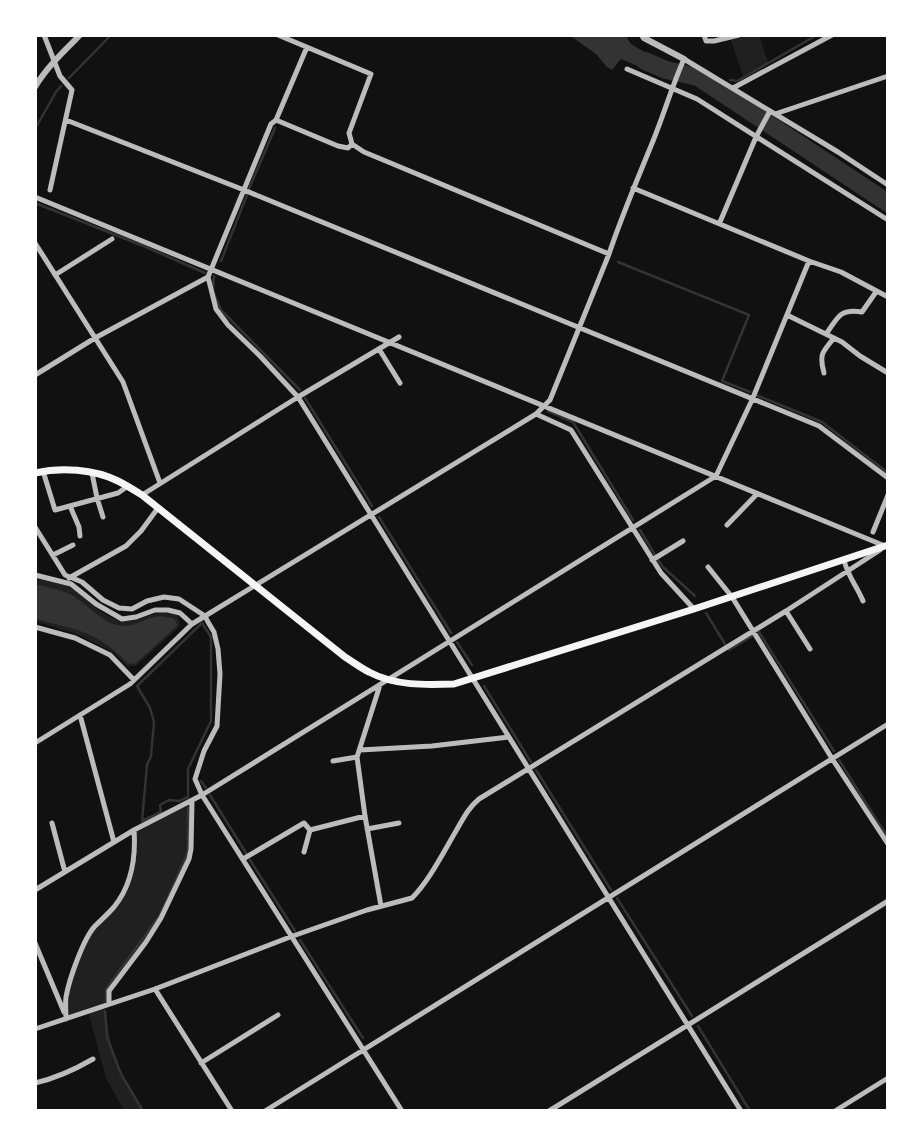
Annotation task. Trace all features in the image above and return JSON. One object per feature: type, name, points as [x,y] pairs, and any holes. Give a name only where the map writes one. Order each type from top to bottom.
[{"type":"main road","points":[[39,472],[80,471],[116,479],[142,495],[345,657],[371,673],[389,680],[423,685],[454,684],[887,546]]},
{"type":"street","points":[[44,35],[60,76],[72,90],[50,190]]},
{"type":"street","points":[[35,87],[80,35]]},
{"type":"street","points":[[278,35],[371,74],[349,133],[352,144],[364,152],[609,254]]},
{"type":"street","points":[[642,35],[733,88],[888,185]]},
{"type":"street","points":[[704,35],[706,41],[713,41],[739,35]]},
{"type":"street","points":[[733,88],[832,35]]},
{"type":"street","points":[[307,47],[276,120],[271,124],[208,277],[216,309],[228,325],[298,397],[741,1111]]},
{"type":"street","points":[[35,743],[134,680],[192,624],[536,414],[550,400],[684,59]]},
{"type":"street","points":[[627,69],[697,99],[888,220]]},
{"type":"street","points":[[720,222],[757,136],[772,112],[888,76]]},
{"type":"street","points":[[66,120],[244,190],[819,426],[888,478]]},
{"type":"street","points":[[276,120],[338,146],[348,148],[352,144]]},
{"type":"street","points":[[634,188],[808,261],[841,272],[888,297]]},
{"type":"street","points":[[35,197],[887,546]]},
{"type":"street","points":[[55,275],[112,239]]},
{"type":"street","points":[[35,243],[123,382],[160,483]]},
{"type":"street","points":[[35,890],[134,830],[202,795],[716,477],[752,400],[808,261]]},
{"type":"street","points":[[35,375],[95,338],[208,277]]},
{"type":"street","points":[[826,334],[841,313],[850,310],[862,312],[876,292]]},
{"type":"street","points":[[787,315],[834,338],[888,373]]},
{"type":"street","points":[[142,495],[399,337]]},
{"type":"street","points":[[824,373],[822,352],[834,338]]},
{"type":"street","points":[[379,349],[400,383]]},
{"type":"street","points":[[536,414],[571,430],[661,573],[694,609]]},
{"type":"street","points":[[39,472],[55,510],[118,493],[128,486]]},
{"type":"street","points":[[92,473],[103,517]]},
{"type":"street","points":[[727,525],[757,494]]},
{"type":"street","points":[[873,532],[888,495]]},
{"type":"street","points":[[71,506],[80,536]]},
{"type":"street","points":[[63,582],[126,546],[158,508]]},
{"type":"street","points":[[35,527],[65,575],[82,582],[103,600],[119,608],[132,610],[147,601],[164,597],[179,598],[205,616],[214,632],[218,649],[220,674],[217,726],[204,751],[195,779],[202,795],[290,937],[402,1111]]},
{"type":"street","points":[[652,559],[683,541]]},
{"type":"street","points":[[53,555],[73,545]]},
{"type":"street","points":[[35,1028],[155,989],[367,910],[412,898],[470,807],[479,799],[530,770],[887,546]]},
{"type":"street","points":[[844,561],[847,573],[863,601]]},
{"type":"street","points":[[708,567],[732,597],[888,844]]},
{"type":"street","points":[[35,575],[71,584],[96,604],[122,619],[155,610],[169,610],[180,613],[192,624]]},
{"type":"street","points":[[786,611],[810,649]]},
{"type":"street","points":[[35,627],[75,638],[110,655],[134,680]]},
{"type":"street","points":[[380,685],[358,754],[365,816],[381,906]]},
{"type":"street","points":[[80,715],[114,842]]},
{"type":"street","points":[[265,1111],[888,724]]},
{"type":"street","points":[[333,761],[358,754],[509,737]]},
{"type":"street","points":[[109,1004],[109,991],[161,918],[189,859],[192,801]]},
{"type":"street","points":[[310,830],[365,816]]},
{"type":"street","points":[[51,823],[65,872]]},
{"type":"street","points":[[243,859],[304,823],[310,830]]},
{"type":"street","points":[[367,829],[399,823]]},
{"type":"street","points":[[66,1019],[65,999],[89,934],[115,906],[126,888],[135,853],[134,830]]},
{"type":"street","points":[[304,852],[310,830]]},
{"type":"street","points":[[550,1111],[888,901]]},
{"type":"street","points":[[35,943],[66,1019]]},
{"type":"street","points":[[155,989],[232,1111]]},
{"type":"street","points":[[201,1063],[278,1015]]},
{"type":"street","points":[[35,1083],[54,1079],[93,1059]]},
{"type":"street","points":[[835,1111],[888,1078]]},
{"type":"shaded area","points":[[625,35],[631,44],[668,66],[665,74],[621,59],[612,70],[596,54],[572,37]]},
{"type":"shaded area","points":[[759,35],[768,62],[743,76],[731,40]]},
{"type":"shaded area","points":[[35,579],[69,587],[112,618],[127,621],[169,613],[178,616],[180,626],[136,666],[127,666],[113,652],[79,635],[35,621]]},
{"type":"shaded area","points":[[35,584],[72,595],[99,616],[117,625],[132,625],[162,616],[175,619],[177,626],[135,664],[127,663],[112,649],[89,635],[35,618]]},
{"type":"shaded area","points":[[192,801],[191,849],[161,918],[110,991],[109,1004],[104,1006],[112,1049],[121,1074],[143,1111],[124,1111],[106,1078],[88,1011],[66,1019],[71,977],[89,934],[115,906],[132,871],[134,830]]},
{"type":"waterway","points":[[69,78],[111,35]]},
{"type":"waterway","points":[[730,80],[737,81],[817,35]]},
{"type":"waterway","points":[[645,61],[666,70],[698,77],[888,203]]},
{"type":"waterway","points":[[35,129],[61,86]]},
{"type":"waterway","points":[[249,189],[275,128]]},
{"type":"waterway","points":[[221,261],[247,195]]},
{"type":"waterway","points":[[35,203],[205,273]]},
{"type":"waterway","points":[[618,262],[749,315],[722,381],[750,392]]},
{"type":"waterway","points":[[214,276],[213,291],[221,310],[300,390]]},
{"type":"waterway","points":[[756,395],[822,422],[888,473]]},
{"type":"waterway","points":[[305,398],[372,506]]},
{"type":"waterway","points":[[548,411],[573,422],[633,520]]},
{"type":"waterway","points":[[379,517],[451,633]]},
{"type":"waterway","points":[[640,530],[655,555]]},
{"type":"waterway","points":[[658,560],[695,596]]},
{"type":"waterway","points":[[706,613],[725,644]]},
{"type":"waterway","points":[[202,623],[211,637],[211,721],[188,769],[188,797],[179,801],[169,800],[160,805],[161,812],[142,821],[154,722],[150,708],[137,686],[202,623]]},
{"type":"waterway","points":[[759,632],[834,751]]},
{"type":"waterway","points":[[729,650],[752,636]]},
{"type":"waterway","points":[[457,642],[472,665]]},
{"type":"waterway","points":[[484,686],[531,762]]},
{"type":"waterway","points":[[839,760],[888,838]]},
{"type":"waterway","points":[[536,770],[611,890]]},
{"type":"waterway","points":[[201,781],[206,788]]},
{"type":"waterway","points":[[210,795],[246,853]]},
{"type":"waterway","points":[[106,1001],[106,989],[160,915],[188,852],[188,808]]},
{"type":"waterway","points":[[250,860],[295,931]]},
{"type":"waterway","points":[[617,898],[692,1016]]},
{"type":"waterway","points":[[300,940],[363,1038]]},
{"type":"waterway","points":[[105,1011],[107,1037],[121,1074],[143,1111]]},
{"type":"waterway","points":[[698,1026],[750,1111]]}]
